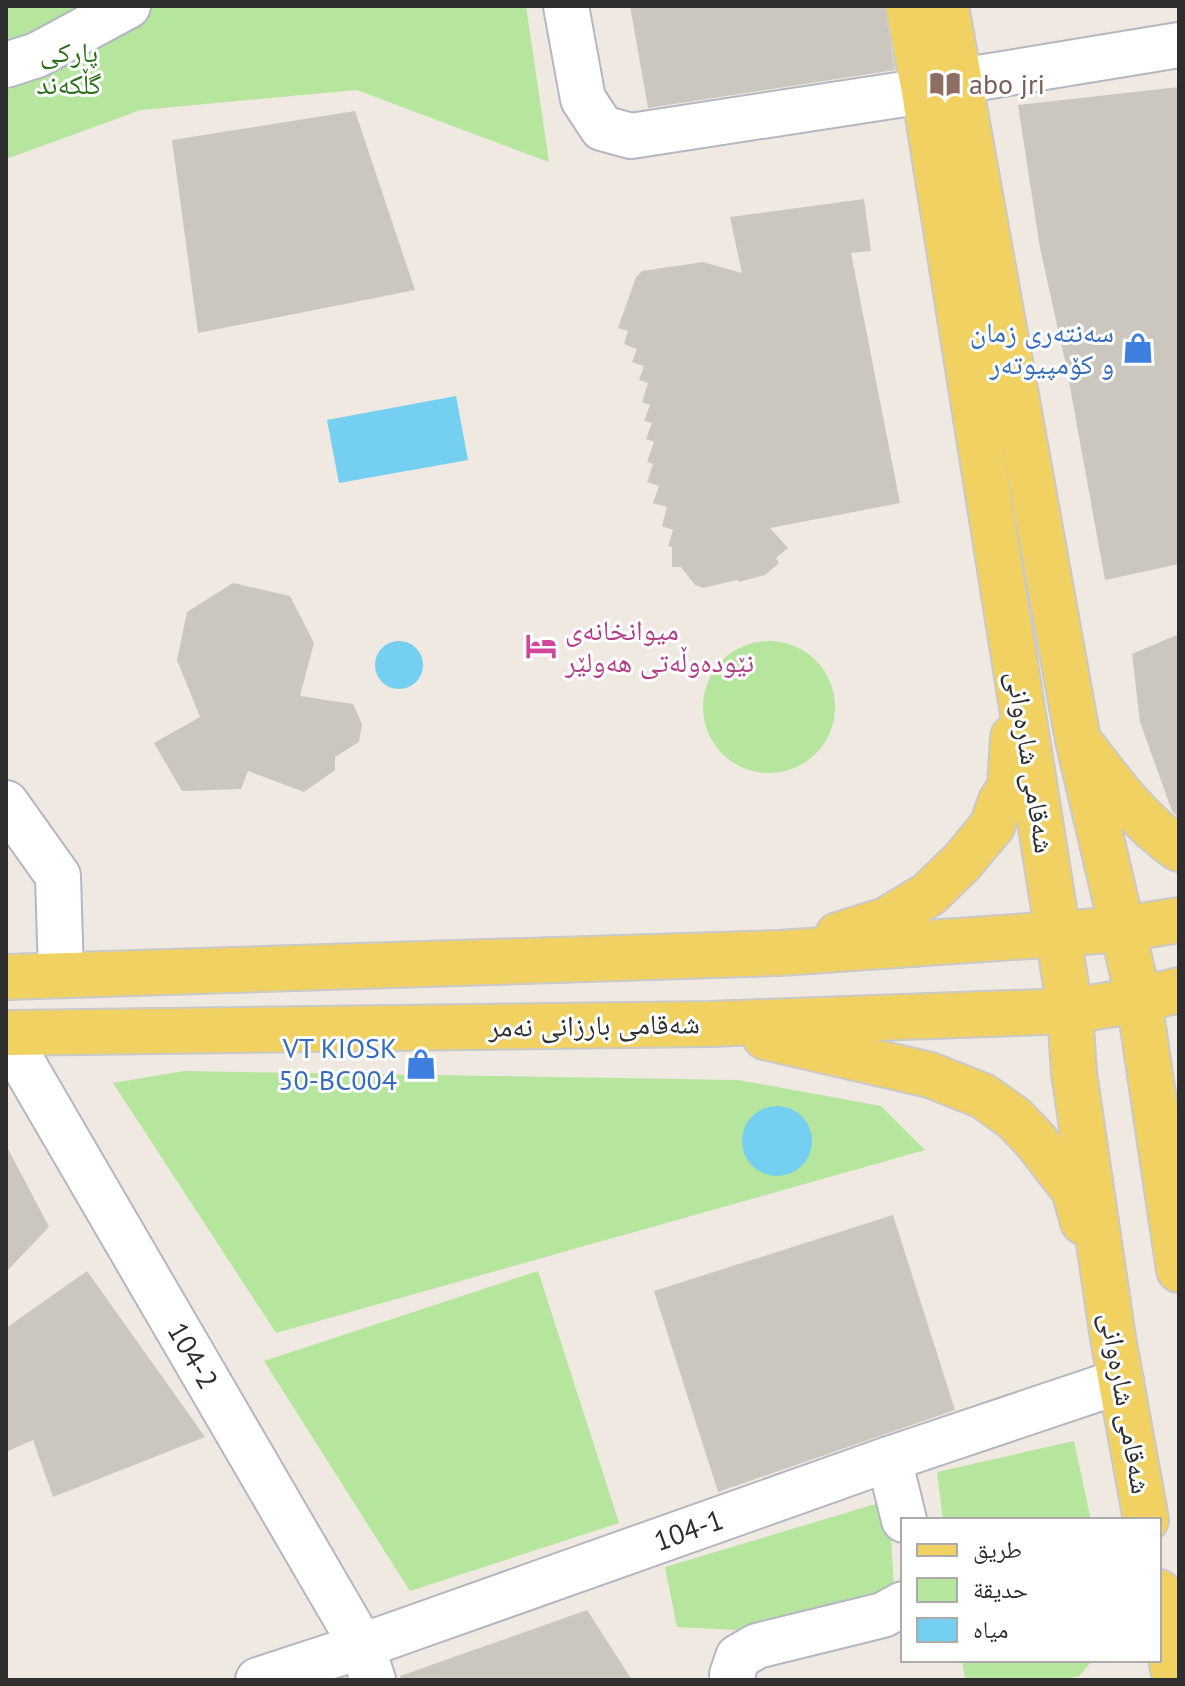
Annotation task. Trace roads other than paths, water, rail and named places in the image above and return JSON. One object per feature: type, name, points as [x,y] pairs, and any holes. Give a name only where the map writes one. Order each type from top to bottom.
[{"type":"main road","name":"شەقامی شارەوانی","points":[[908,6],[942,86],[1078,740],[1123,929],[1159,995],[1179,1270]]},
{"type":"main road","name":"شەقامی شارەوانی","points":[[946,6],[942,86],[1016,671],[1070,1011],[1074,1073],[1113,1338],[1146,1518]]},
{"type":"main road","points":[[780,953],[886,920],[929,894],[962,862],[992,826],[1010,787],[1016,671]]},
{"type":"main road","points":[[1078,740],[1139,814],[1160,836],[1179,849]]},
{"type":"main road","points":[[6,977],[780,953],[1123,929],[1179,920]]},
{"type":"main road","name":"شەقامی بارزانی نەمر","points":[[6,1033],[709,1024],[1070,1011],[1159,995]]},
{"type":"main road","points":[[709,1024],[930,1075],[983,1096],[1014,1118],[1074,1190],[1113,1338]]},
{"type":"main road","points":[[1161,1603],[1175,1680]]},
{"type":"street","points":[[6,65],[37,55],[128,6]]},
{"type":"street","points":[[566,6],[583,99],[602,128],[631,136],[1179,45]]},
{"type":"street","points":[[6,803],[58,876],[61,975]]},
{"type":"street","name":"104-2","points":[[6,1033],[367,1663]]},
{"type":"street","name":"104-1","points":[[258,1680],[367,1663],[889,1459],[1121,1381]]},
{"type":"street","points":[[889,1459],[904,1518]]},
{"type":"street","points":[[733,1680],[738,1657],[757,1646],[883,1615],[901,1605]]},
{"type":"water","points":[[456,396],[468,460],[339,483],[327,420]]},
{"type":"water","points":[[399,641],[416,648],[423,665],[416,682],[399,689],[382,682],[375,665],[382,648]]},
{"type":"water","points":[[777,1106],[796,1112],[806,1122],[812,1141],[806,1160],[796,1170],[777,1176],[758,1170],[748,1160],[742,1141],[748,1122],[758,1112]]},
{"type":"place","name":"abo jri","points":[[945,84]]},
{"type":"place","name":"سەنتەری زمان و کۆمپیوتەر","points":[[1138,348]]},
{"type":"place","name":"میوانخانەی نێودەوڵەتی هەولێر","points":[[541,646]]},
{"type":"place","name":"VT KIOSK 50-BC004","points":[[421,1064]]},
{"type":"park label","name":"پارکی گڵکەند","points":[[69,68]]}]
